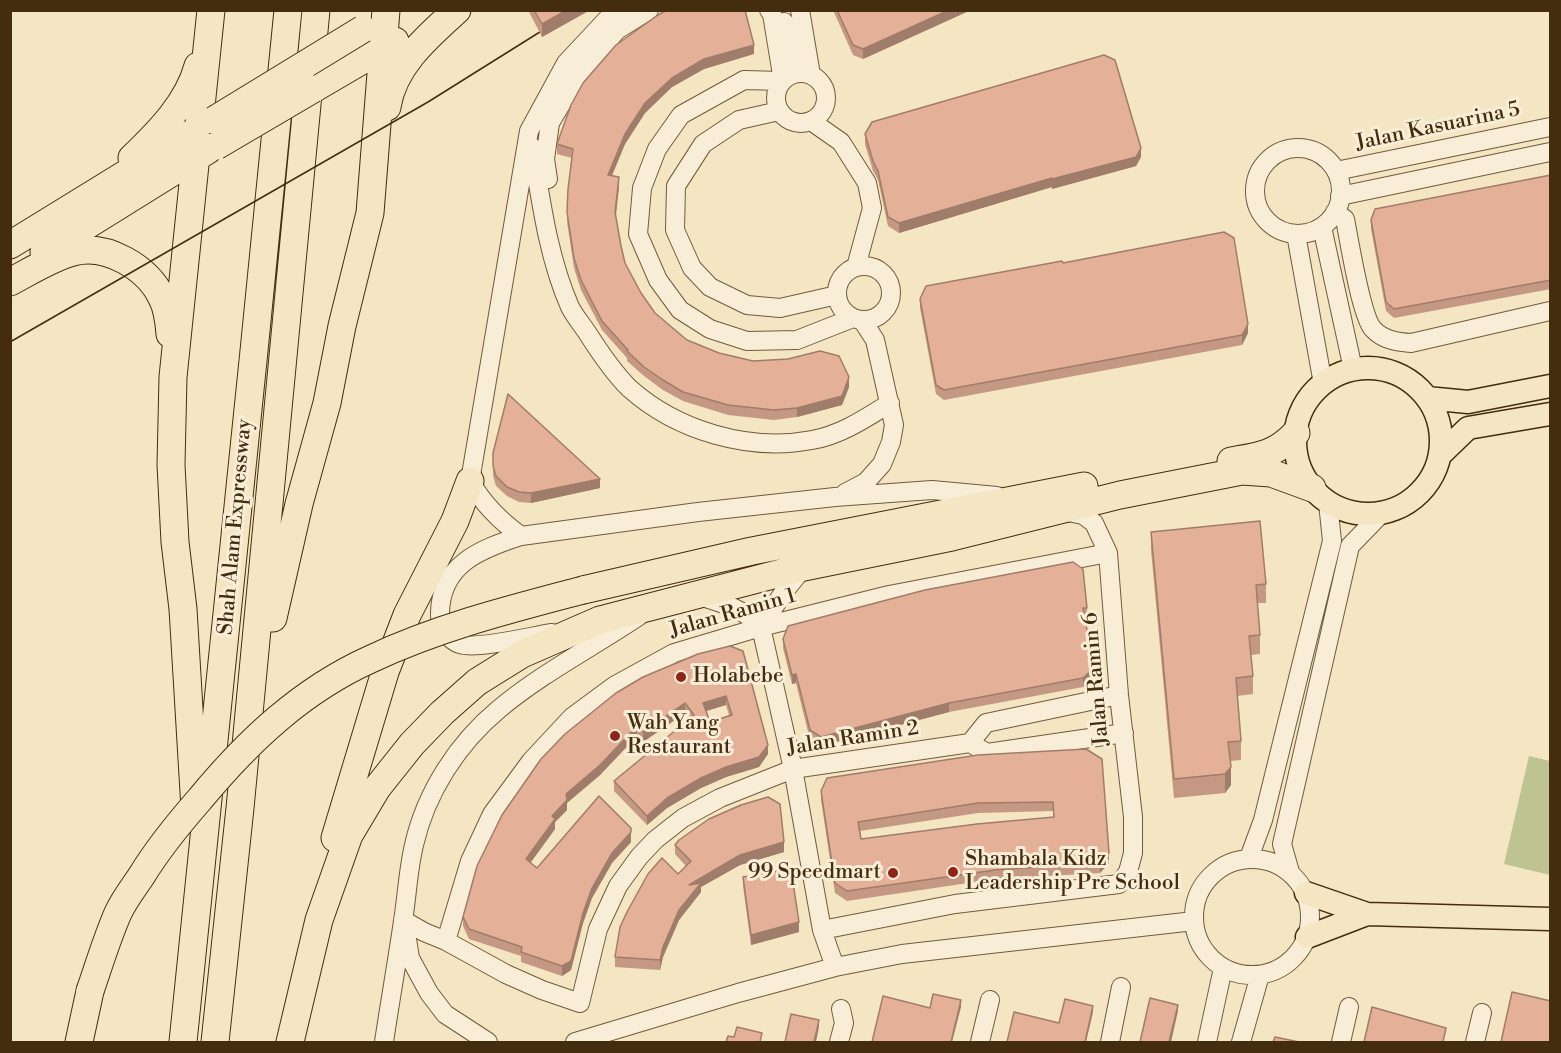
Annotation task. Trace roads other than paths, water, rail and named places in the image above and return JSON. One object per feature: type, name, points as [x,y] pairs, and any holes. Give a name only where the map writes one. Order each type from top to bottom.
[{"type":"highway","name":"Shah Alam Expressway","points":[[183,1042],[288,10]]},
{"type":"highway","name":"Shah Alam Expressway","points":[[215,1042],[240,808],[316,10]]},
{"type":"highway","points":[[10,245],[102,189],[376,52],[452,10]]},
{"type":"highway","points":[[240,808],[273,615],[299,504],[327,403],[342,326],[369,213],[388,99],[406,60],[457,10]]},
{"type":"highway","points":[[173,377],[207,138],[211,15]]},
{"type":"highway","points":[[102,189],[152,139],[183,100],[196,72],[211,15]]},
{"type":"highway","points":[[369,213],[376,52],[382,17]]},
{"type":"highway","points":[[10,274],[382,17]]},
{"type":"highway","points":[[10,282],[50,261],[75,252],[96,252],[114,256],[131,264],[144,274],[163,298],[168,313],[173,377],[171,465],[194,784],[197,916]]},
{"type":"highway","points":[[79,1042],[90,991],[118,912],[162,843],[220,775],[255,738],[282,714],[321,686],[369,660],[418,638],[486,615],[583,590],[753,551],[1017,498],[1255,457],[1277,450],[1296,432]]},
{"type":"highway","points":[[319,920],[349,835],[377,788],[412,744],[477,682],[522,654],[578,628],[600,620],[804,567],[952,537],[1119,495],[1242,471],[1271,473],[1320,496]]},
{"type":"highway","points":[[290,1042],[335,840],[386,672],[407,615],[454,521],[470,481]]},
{"type":"main road","points":[[1374,368],[1395,373],[1413,383],[1427,398],[1437,416],[1441,435],[1440,455],[1435,471],[1426,486],[1414,499],[1399,508],[1364,515],[1345,511],[1320,496],[1302,471],[1296,452],[1296,432],[1300,414],[1323,384],[1353,369],[1374,368]]},
{"type":"main road","points":[[1427,398],[1468,402],[1551,386]]},
{"type":"main road","points":[[1440,455],[1468,428],[1551,414]]},
{"type":"main road","points":[[1306,893],[1367,914],[1551,919]]},
{"type":"main road","points":[[1307,938],[1367,914]]},
{"type":"street","points":[[521,536],[492,512],[470,481],[529,130],[566,63],[610,16],[621,10]]},
{"type":"street","points":[[559,271],[545,159],[550,123],[579,74],[617,30],[649,10]]},
{"type":"street","points":[[769,10],[796,76]]},
{"type":"street","points":[[782,10],[796,76]]},
{"type":"street","points":[[800,10],[796,76],[776,95],[779,111],[789,121],[804,123],[821,113],[825,96],[822,85],[796,76],[744,80],[681,115],[657,149],[642,188],[638,234],[658,280],[680,310],[710,329],[747,341],[797,340],[858,319],[870,319],[883,312],[890,303],[891,286],[888,279],[876,268],[856,267],[842,278],[837,295],[842,308],[858,319],[875,340],[894,425],[891,442],[882,464],[866,482],[836,497]]},
{"type":"street","points":[[779,111],[739,120],[704,144],[676,186],[675,230],[692,268],[710,287],[747,305],[780,308],[837,295]]},
{"type":"street","points":[[810,121],[841,142],[867,183],[872,208],[856,267]]},
{"type":"street","name":"Jalan Kasuarina 5","points":[[1335,171],[1551,127]]},
{"type":"street","points":[[529,130],[544,223],[571,308],[598,349],[629,388],[665,413],[704,432],[740,440],[779,443],[813,440],[855,426],[890,403]]},
{"type":"street","points":[[1295,148],[1305,149],[1323,156],[1335,171],[1340,183],[1338,204],[1322,227],[1296,234],[1278,230],[1258,208],[1255,197],[1256,186],[1262,168],[1276,154],[1295,148]]},
{"type":"street","points":[[1338,204],[1551,152]]},
{"type":"street","points":[[1338,204],[1345,219],[1364,307],[1371,328],[1388,340],[1411,343],[1551,311]]},
{"type":"street","points":[[1322,227],[1353,369]]},
{"type":"street","points":[[1296,234],[1323,384]]},
{"type":"street","points":[[578,628],[475,647],[460,644],[450,639],[440,622],[443,590],[450,576],[462,562],[500,543],[521,536],[698,512],[836,497],[932,490],[1017,498]]},
{"type":"street","points":[[1249,858],[1263,820],[1332,540],[1320,496]]},
{"type":"street","name":"Jalan Ramin 6","points":[[822,930],[955,904],[1119,884],[1128,872],[1133,853],[1133,817],[1119,695],[1108,554],[1094,523],[1083,515],[1058,510]]},
{"type":"street","points":[[1290,872],[1282,844],[1350,546],[1383,513]]},
{"type":"street","name":"Jalan Ramin 1","points":[[446,941],[470,861],[492,814],[531,761],[572,717],[614,686],[674,653],[761,627],[889,596],[1108,554]]},
{"type":"street","points":[[761,627],[783,593],[804,567]]},
{"type":"street","points":[[699,596],[736,608],[754,618],[761,627],[793,769],[822,930],[835,967]]},
{"type":"street","points":[[384,1042],[414,843],[429,801],[442,774],[466,739],[499,709],[541,677],[601,642],[650,608]]},
{"type":"street","points":[[970,743],[986,723],[1119,695]]},
{"type":"street","name":"Jalan Ramin 2","points":[[446,941],[524,982],[580,1002],[598,929],[618,886],[655,840],[683,818],[720,798],[793,769],[970,743],[987,753],[1124,733]]},
{"type":"street","points":[[1249,858],[1264,859],[1290,872],[1306,893],[1310,908],[1307,938],[1301,949],[1283,966],[1260,975],[1241,974],[1223,968],[1203,948],[1194,921],[1196,903],[1203,885],[1215,871],[1231,862],[1249,858]]},
{"type":"street","points":[[403,920],[446,941]]},
{"type":"street","points":[[403,920],[410,958],[429,993],[445,1014],[488,1042]]},
{"type":"street","points":[[576,1042],[738,993],[835,967],[902,954],[1194,921]]},
{"type":"street","points":[[1208,1042],[1223,968]]},
{"type":"street","points":[[1241,1042],[1260,975]]},
{"type":"street","points":[[1110,1042],[1121,987]]},
{"type":"street","points":[[980,1042],[990,1000]]},
{"type":"street","points":[[1341,1042],[1349,1007]]},
{"type":"street","points":[[839,1042],[844,1023],[842,1009]]},
{"type":"street","points":[[1475,1042],[1482,1013]]},
{"type":"tram line","points":[[10,342],[428,102],[575,10]]},
{"type":"place","name":"Holabebe","points":[[681,677]]},
{"type":"place","name":"Wah Yang Restaurant","points":[[615,736]]},
{"type":"place","name":"Shambala Kidz Leadership Pre School","points":[[953,872]]},
{"type":"place","name":"99 Speedmart","points":[[893,873]]}]
